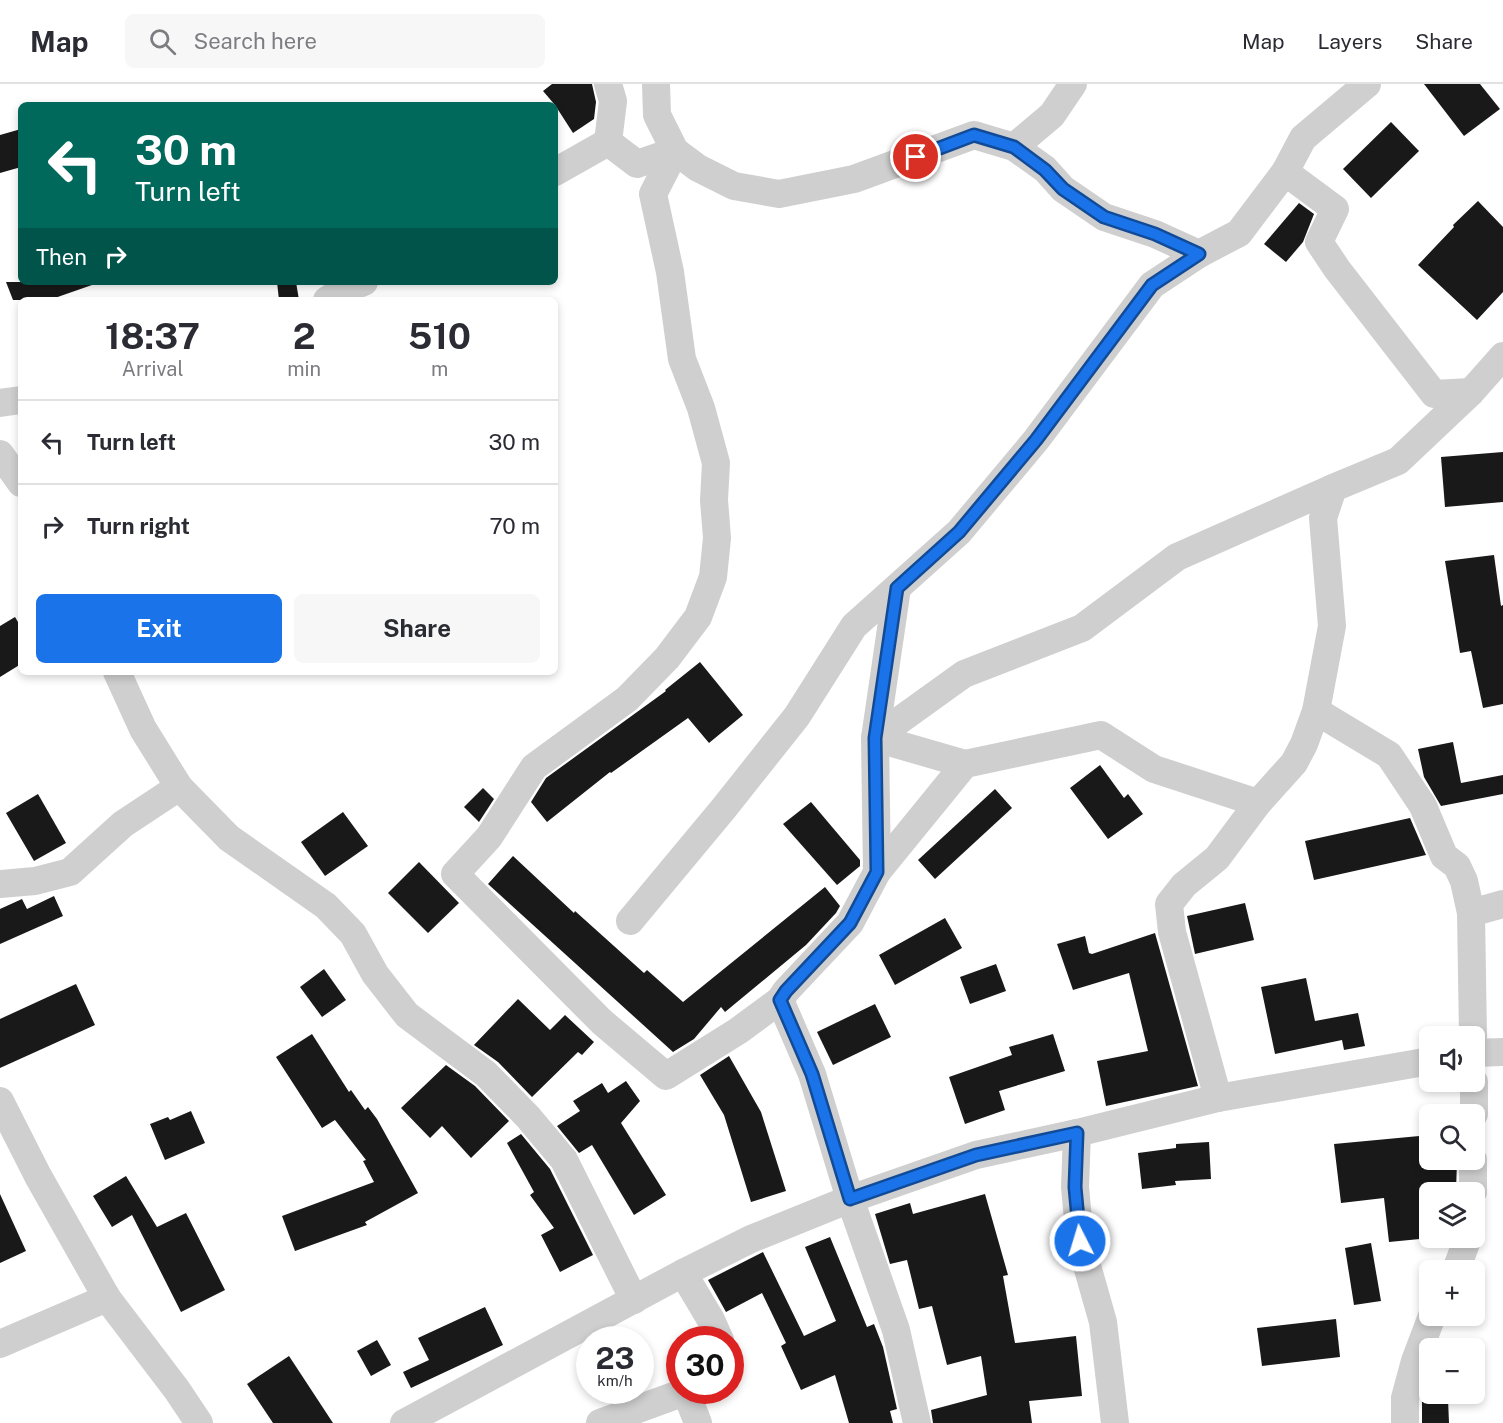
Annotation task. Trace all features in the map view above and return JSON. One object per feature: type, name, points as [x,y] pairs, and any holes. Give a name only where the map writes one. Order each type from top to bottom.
[{"type":"street","points":[[608,84],[613,101],[608,142]]},
{"type":"street","points":[[656,84],[657,115],[675,151],[698,168],[734,186],[779,194],[854,178],[974,135],[1014,147],[1045,170],[1063,189],[1104,217],[1155,234],[1199,254]]},
{"type":"street","points":[[1014,147],[1052,115],[1073,84]]},
{"type":"street","points":[[630,921],[724,808],[796,716],[854,626],[959,532],[1036,440],[1152,285],[1199,254],[1239,233],[1285,172],[1303,138],[1367,84]]},
{"type":"street","points":[[608,142],[637,164],[675,151]]},
{"type":"street","points":[[558,170],[608,142]]},
{"type":"street","points":[[675,151],[653,194],[670,272],[682,359],[701,408],[716,463],[714,500],[717,538],[713,577],[699,617],[667,658],[627,699],[534,766],[489,837],[455,874],[602,1022],[666,1076],[738,1031],[780,1000],[850,923],[877,872],[965,764]]},
{"type":"street","points":[[1285,172],[1335,209],[1319,242],[1337,269],[1434,394],[1471,392]]},
{"type":"street","points":[[332,297],[356,285]]},
{"type":"street","points":[[875,738],[964,674],[1082,628],[1178,557],[1398,461],[1471,392],[1503,356]]},
{"type":"street","points":[[0,403],[18,400]]},
{"type":"street","points":[[0,454],[18,479]]},
{"type":"street","points":[[1218,1098],[1172,932],[1169,904],[1184,885],[1217,858],[1258,803],[1294,763],[1316,711],[1332,626],[1323,518],[1333,488]]},
{"type":"street","points":[[877,872],[875,738],[897,588]]},
{"type":"street","points":[[118,675],[144,729],[179,787],[229,838],[326,906],[353,934],[375,974],[407,1015],[486,1074],[528,1117],[564,1160],[634,1300]]},
{"type":"street","points":[[1316,711],[1389,755],[1423,806],[1444,856],[1457,866],[1464,881],[1471,913],[1473,1026]]},
{"type":"street","points":[[875,738],[965,764],[1101,735],[1154,769],[1258,803]]},
{"type":"street","points":[[0,884],[35,881],[70,872],[123,824],[179,787]]},
{"type":"street","points":[[1471,913],[1503,904]]},
{"type":"street","points":[[780,1000],[812,1074],[850,1199],[896,1330],[917,1423]]},
{"type":"street","points":[[1485,1053],[1503,1052]]},
{"type":"street","points":[[412,1421],[683,1273],[751,1239],[850,1199],[976,1155],[1218,1098],[1419,1063]]},
{"type":"street","points":[[0,1101],[38,1176],[107,1298],[177,1390],[199,1423]]},
{"type":"street","points":[[1077,1133],[1075,1187],[1080,1241],[1103,1322],[1115,1423]]},
{"type":"street","points":[[683,1273],[712,1326]]},
{"type":"street","points":[[0,1344],[107,1298]]},
{"type":"street","points":[[1405,1423],[1405,1398],[1415,1361],[1428,1326]]},
{"type":"street","points":[[600,1423],[666,1399]]},
{"type":"street","points":[[692,1404],[698,1423]]},
{"type":"building","points":[[552,84],[592,84],[596,102],[594,119],[573,133],[558,110],[558,102],[552,102],[543,91]]},
{"type":"building","points":[[1424,84],[1480,84],[1500,109],[1464,136]]},
{"type":"building","points":[[1391,122],[1419,151],[1371,198],[1343,169]]},
{"type":"building","points":[[18,130],[18,168],[0,173],[0,135]]},
{"type":"building","points":[[1478,201],[1503,227],[1503,292],[1477,320],[1418,265],[1454,227],[1453,225]]},
{"type":"building","points":[[1299,203],[1314,214],[1303,242],[1286,262],[1264,244]]},
{"type":"building","points":[[6,282],[18,282],[18,285],[92,285],[58,297],[18,297],[18,300],[13,300]]},
{"type":"building","points":[[277,285],[296,285],[298,297],[279,297]]},
{"type":"building","points":[[1503,452],[1503,502],[1445,507],[1441,457]]},
{"type":"building","points":[[1494,555],[1501,606],[1503,605],[1503,704],[1483,708],[1471,651],[1460,653],[1445,561]]},
{"type":"building","points":[[15,617],[18,622],[18,666],[0,677],[0,626]]},
{"type":"building","points":[[700,662],[743,715],[709,743],[688,718],[610,772],[547,822],[531,802],[546,778],[666,691]]},
{"type":"building","points":[[1453,742],[1461,783],[1503,775],[1503,794],[1441,806],[1424,777],[1418,749]]},
{"type":"building","points":[[1100,765],[1124,798],[1128,794],[1143,814],[1108,839],[1070,788]]},
{"type":"building","points":[[483,788],[494,799],[479,822],[464,807]]},
{"type":"building","points":[[995,789],[1012,808],[935,879],[918,860]]},
{"type":"building","points":[[38,794],[66,843],[34,861],[6,813]]},
{"type":"building","points":[[811,802],[860,860],[860,866],[837,885],[783,824]]},
{"type":"building","points":[[343,812],[368,846],[325,876],[301,842]]},
{"type":"building","points":[[1410,818],[1426,855],[1314,880],[1305,841]]},
{"type":"building","points":[[513,856],[574,913],[575,911],[644,973],[647,970],[683,1002],[825,887],[840,906],[806,945],[725,1012],[721,1007],[694,1039],[673,1052],[488,884]]},
{"type":"building","points":[[419,862],[459,903],[428,933],[388,893]]},
{"type":"building","points":[[54,896],[63,916],[0,944],[0,909],[22,899],[27,909]]},
{"type":"building","points":[[1245,903],[1254,940],[1195,954],[1187,916]]},
{"type":"building","points":[[945,918],[962,948],[895,985],[879,955]]},
{"type":"building","points":[[1155,933],[1198,1086],[1106,1106],[1097,1061],[1148,1051],[1129,973],[1073,990],[1057,944],[1085,936],[1089,953],[1092,954]]},
{"type":"building","points":[[996,964],[1006,991],[970,1004],[960,977]]},
{"type":"building","points":[[324,969],[346,1000],[322,1017],[300,987]]},
{"type":"building","points":[[1306,978],[1315,1021],[1358,1013],[1365,1046],[1344,1050],[1342,1040],[1275,1054],[1261,987]]},
{"type":"building","points":[[76,984],[95,1025],[0,1068],[0,1019]]},
{"type":"building","points":[[518,999],[550,1030],[565,1015],[594,1042],[582,1055],[578,1052],[532,1097],[498,1062],[474,1045]]},
{"type":"building","points":[[875,1004],[891,1037],[833,1065],[817,1032]]},
{"type":"building","points":[[312,1034],[349,1092],[351,1090],[365,1110],[368,1107],[377,1119],[418,1193],[365,1222],[367,1225],[295,1251],[282,1216],[374,1182],[363,1161],[366,1160],[335,1120],[322,1128],[276,1057]]},
{"type":"building","points":[[1053,1034],[1065,1071],[999,1091],[1005,1110],[965,1124],[949,1077],[1012,1055],[1009,1047]]},
{"type":"building","points":[[729,1056],[761,1112],[786,1191],[751,1202],[724,1115],[700,1075]]},
{"type":"building","points":[[446,1065],[475,1086],[509,1121],[471,1158],[442,1126],[430,1138],[401,1108]]},
{"type":"building","points":[[626,1081],[640,1101],[621,1123],[666,1195],[634,1215],[592,1145],[579,1153],[557,1126],[580,1111],[573,1101],[602,1083],[608,1093]]},
{"type":"building","points":[[191,1111],[205,1143],[165,1160],[150,1124],[168,1117],[170,1120]]},
{"type":"building","points":[[521,1134],[550,1169],[593,1255],[560,1272],[541,1235],[554,1228],[530,1195],[534,1192],[507,1143]]},
{"type":"building","points":[[1419,1136],[1419,1170],[1457,1170],[1456,1182],[1419,1182],[1419,1239],[1389,1242],[1384,1198],[1341,1203],[1334,1144]]},
{"type":"building","points":[[1209,1142],[1211,1179],[1175,1181],[1176,1185],[1142,1189],[1138,1153],[1176,1148],[1176,1144]]},
{"type":"building","points":[[126,1176],[157,1227],[186,1213],[225,1290],[181,1312],[132,1215],[112,1227],[93,1196]]},
{"type":"building","points":[[0,1194],[26,1251],[0,1263]]},
{"type":"building","points":[[985,1194],[1008,1275],[1003,1276],[1015,1343],[1076,1336],[1082,1396],[1029,1401],[1032,1423],[933,1423],[931,1410],[987,1395],[981,1356],[947,1365],[932,1306],[919,1309],[907,1260],[890,1264],[875,1214],[910,1203],[913,1214]]},
{"type":"building","points":[[830,1237],[867,1327],[874,1324],[883,1347],[897,1409],[890,1411],[893,1423],[849,1423],[835,1375],[801,1390],[781,1346],[786,1343],[762,1293],[726,1312],[708,1280],[763,1252],[804,1336],[836,1321],[805,1247]]},
{"type":"building","points":[[1371,1243],[1381,1301],[1354,1305],[1345,1248]]},
{"type":"building","points":[[485,1307],[503,1345],[411,1388],[403,1372],[429,1360],[418,1338]]},
{"type":"building","points":[[1336,1319],[1340,1357],[1262,1366],[1257,1328]]},
{"type":"building","points":[[377,1340],[391,1365],[371,1376],[357,1351]]},
{"type":"building","points":[[289,1356],[333,1423],[273,1423],[247,1384]]},
{"type":"building","points":[[1422,1404],[1448,1404],[1449,1423],[1422,1423]]},
{"type":"route","points":[[916,157],[974,135],[1014,147],[1045,170],[1063,189],[1104,217],[1155,234],[1199,254],[1152,285],[1036,440],[959,532],[897,588],[875,738],[877,872],[850,923],[780,1000],[812,1074],[850,1199],[976,1155],[1077,1133],[1075,1187],[1080,1241]]}]
